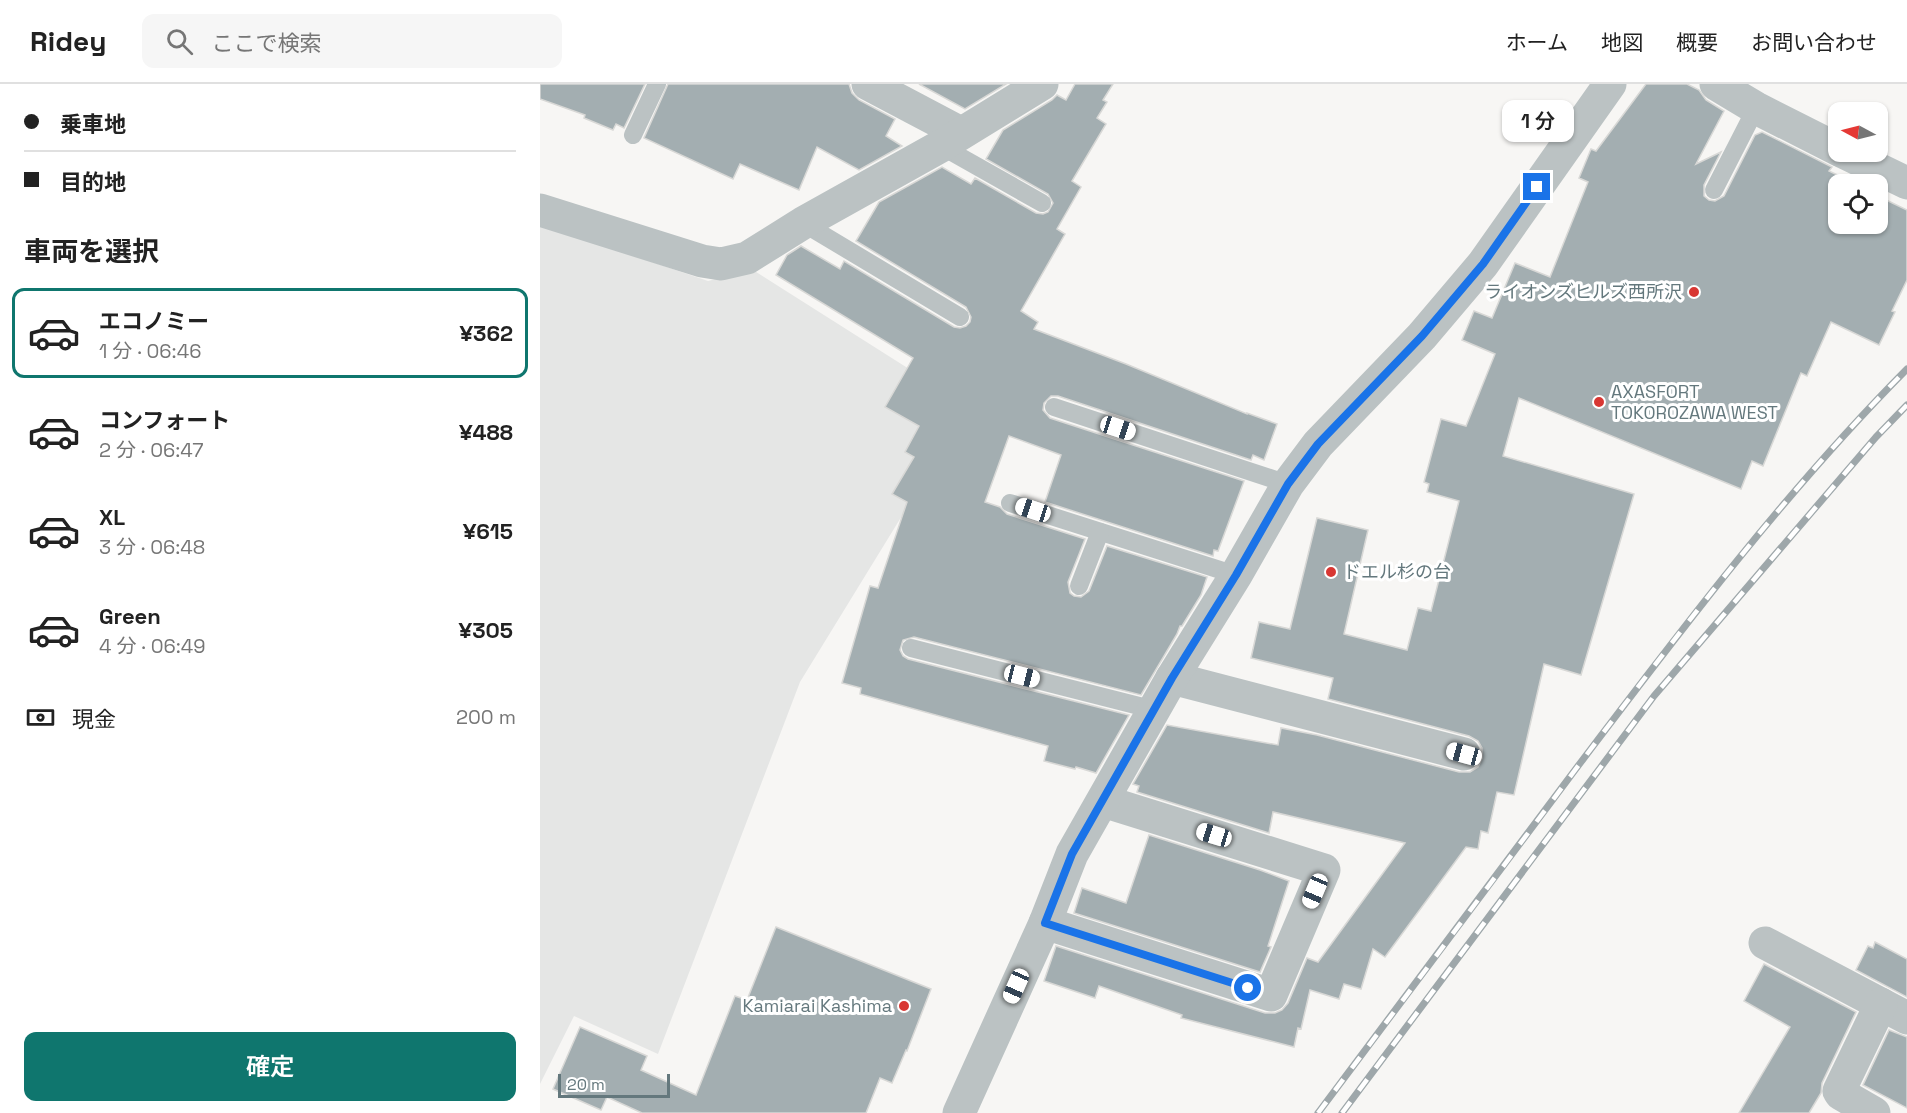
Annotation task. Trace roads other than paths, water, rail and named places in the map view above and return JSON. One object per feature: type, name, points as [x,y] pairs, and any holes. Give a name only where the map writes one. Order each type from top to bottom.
[{"type":"street","points":[[868,84],[951,139]]},
{"type":"street","points":[[540,210],[702,261],[721,264],[747,258],[1042,84]]},
{"type":"street","points":[[959,1113],[1045,923],[1072,854],[1172,678],[1236,575],[1288,484],[1318,444],[1422,336],[1483,264],[1610,84]]},
{"type":"street","points":[[1716,84],[1756,108],[1828,144]]},
{"type":"street","points":[[1864,162],[1907,183]]},
{"type":"street","points":[[1172,678],[1464,754]]},
{"type":"street","points":[[1045,923],[1271,995],[1324,870],[1103,801]]},
{"type":"street","points":[[1766,943],[1894,1011],[1839,1090],[1841,1094],[1874,1113]]},
{"type":"lane","points":[[633,135],[657,84]]},
{"type":"lane","points":[[1714,189],[1756,108]]},
{"type":"lane","points":[[951,139],[1042,203]]},
{"type":"lane","points":[[803,223],[960,317]]},
{"type":"lane","points":[[1054,406],[1288,484]]},
{"type":"lane","points":[[1010,503],[1236,575]]},
{"type":"lane","points":[[1079,586],[1100,532]]},
{"type":"lane","points":[[911,648],[1155,710]]},
{"type":"railway","points":[[1318,1113],[1698,610],[1820,462],[1907,369]]},
{"type":"railway","points":[[1342,1113],[1654,696],[1876,437],[1907,405]]},
{"type":"place","name":"ライオンズヒルズ西所沢","points":[[1694,292]]},
{"type":"place","name":"AXASFORT TOKOROZAWA WEST","points":[[1599,402]]},
{"type":"place","name":"ドエル杉の台","points":[[1331,572]]},
{"type":"place","name":"Kamiarai Kashima","points":[[904,1006]]}]
